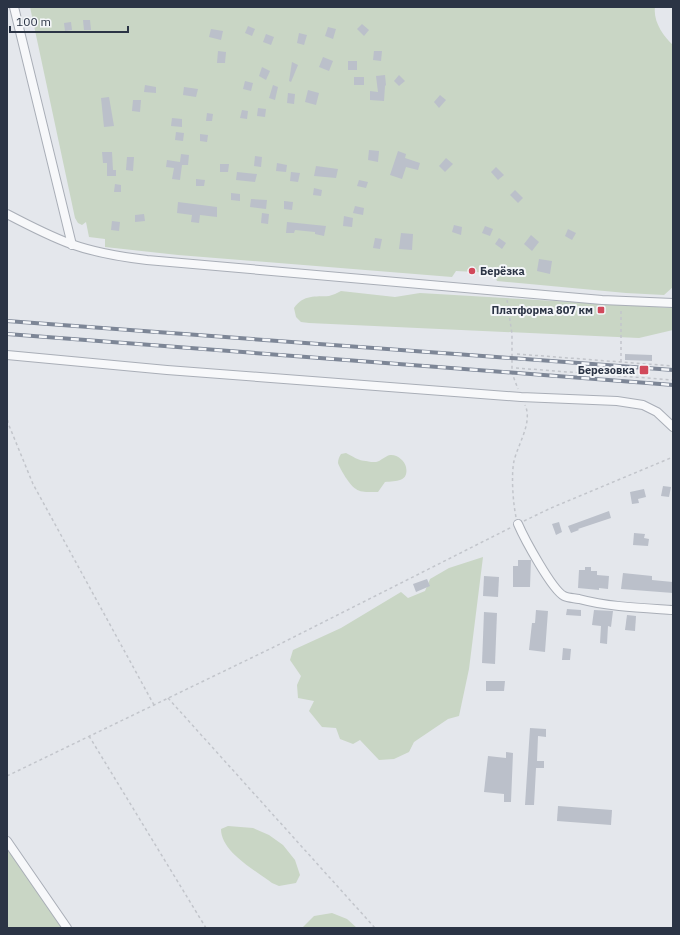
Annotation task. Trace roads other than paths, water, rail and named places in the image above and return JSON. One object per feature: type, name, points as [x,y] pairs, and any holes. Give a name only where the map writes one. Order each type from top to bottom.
[{"type":"street","points":[[14,7],[72,245]]},
{"type":"street","points":[[7,214],[46,234],[72,245],[109,255],[147,260],[506,292],[621,301],[673,303]]},
{"type":"street","points":[[7,355],[160,369],[521,397],[618,401],[643,405],[657,412],[673,427]]},
{"type":"street","points":[[518,524],[528,544],[563,596],[588,602],[628,607],[673,610]]},
{"type":"street","points":[[7,841],[67,928]]},
{"type":"railway","points":[[7,321],[673,370]]},
{"type":"railway","points":[[7,334],[673,385]]},
{"type":"place","name":"Берёзка","points":[[472,271]]},
{"type":"place","name":"Платформа 807 км","points":[[601,310]]},
{"type":"place","name":"Березовка","points":[[644,370]]}]
